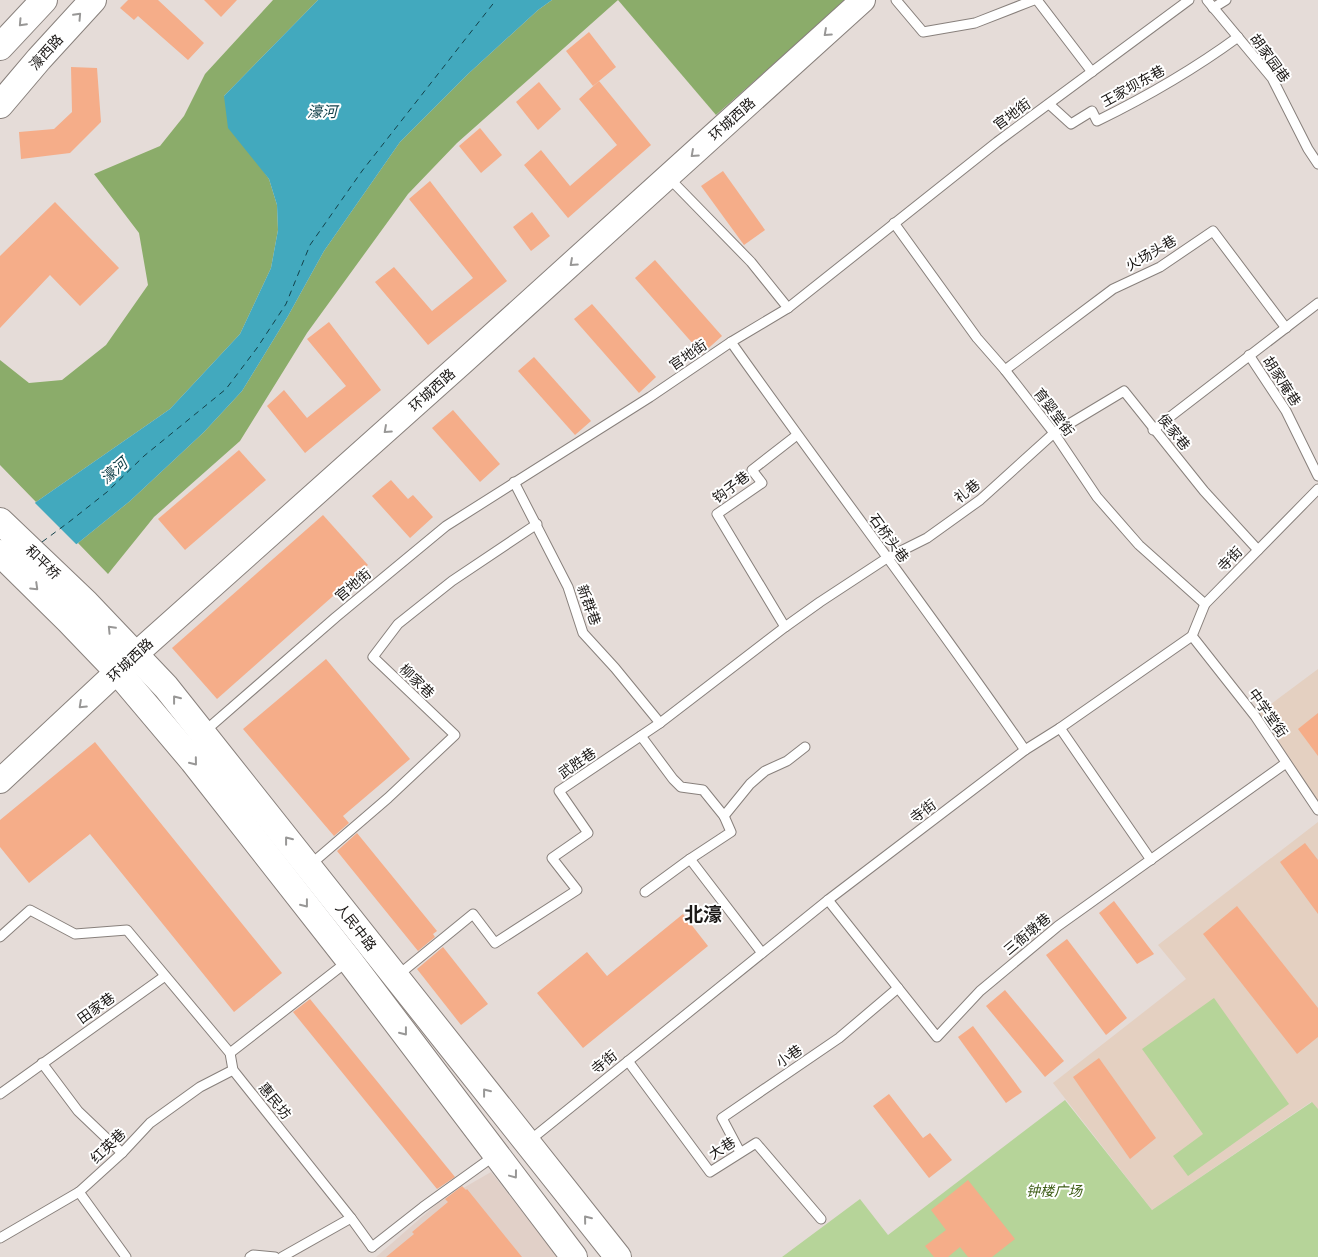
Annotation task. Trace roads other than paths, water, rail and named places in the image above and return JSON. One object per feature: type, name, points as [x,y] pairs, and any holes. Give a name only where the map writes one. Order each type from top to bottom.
[{"type":"main road","points":[[0,46],[44,0]]},
{"type":"main road","name":"濠西路","points":[[0,105],[93,0]]},
{"type":"main road","name":"和平桥","points":[[0,521],[78,612]]},
{"type":"main road","name":"和平桥","points":[[0,553],[78,612]]},
{"type":"main road","name":"人民中路","points":[[78,612],[126,663],[199,768],[349,960],[574,1257]]},
{"type":"main road","name":"人民中路","points":[[126,663],[166,686],[618,1257]]},
{"type":"street","name":"环城西路","points":[[0,781],[126,663],[864,0]]},
{"type":"lane","points":[[896,0],[923,32],[975,23],[1035,0],[1092,72]]},
{"type":"lane","name":"官地街","points":[[203,733],[446,526],[650,397],[731,342],[788,308],[997,142],[1189,0]]},
{"type":"lane","name":"胡家园巷","points":[[1207,0],[1272,78],[1308,149],[1318,164]]},
{"type":"lane","points":[[1213,8],[1226,0]]},
{"type":"lane","name":"王家坝东巷","points":[[1049,104],[1071,124],[1092,111],[1097,121],[1138,101],[1205,61],[1238,37]]},
{"type":"lane","points":[[668,177],[751,262],[788,308]]},
{"type":"lane","name":"育婴堂街","points":[[894,223],[977,338],[1005,370],[1054,434],[1097,497],[1139,545],[1206,604]]},
{"type":"lane","name":"火场头巷","points":[[1005,370],[1113,289],[1160,267],[1213,231],[1286,328]]},
{"type":"lane","name":"胡家庵巷","points":[[1154,430],[1318,303]]},
{"type":"lane","name":"石桥头巷","points":[[731,342],[797,435],[962,658],[1025,750]]},
{"type":"lane","name":"胡家庵巷","points":[[1249,355],[1286,411],[1318,476]]},
{"type":"lane","name":"侯家巷","points":[[1054,434],[1124,391],[1204,491],[1258,550]]},
{"type":"lane","name":"礼巷","points":[[887,558],[927,538],[980,500],[1054,434]]},
{"type":"lane","name":"钩子巷","points":[[785,627],[717,514],[762,483],[752,470],[797,435]]},
{"type":"lane","name":"新群巷","points":[[514,482],[568,587],[583,632],[660,723]]},
{"type":"lane","name":"寺街","points":[[526,1143],[828,900],[1025,750],[1060,728],[1192,636],[1206,604],[1318,489]]},
{"type":"lane","name":"柳家巷","points":[[308,866],[388,798],[455,735],[373,657],[398,624],[452,581],[537,524]]},
{"type":"lane","name":"武胜巷","points":[[395,977],[473,914],[495,943],[577,890],[552,858],[588,833],[559,791],[660,723],[785,627],[887,558]]},
{"type":"lane","name":"中学堂街","points":[[1192,636],[1255,716],[1318,810]]},
{"type":"lane","points":[[1060,728],[1151,860]]},
{"type":"lane","points":[[641,736],[681,787],[703,790],[724,816],[731,832],[645,892]]},
{"type":"lane","points":[[724,816],[750,784],[765,770],[788,760],[805,747]]},
{"type":"lane","name":"三衙墩巷","points":[[828,900],[937,1037],[980,991],[1058,926],[1286,762]]},
{"type":"lane","points":[[690,859],[762,953]]},
{"type":"lane","points":[[0,937],[30,910],[75,934],[127,930],[230,1053],[349,960]]},
{"type":"lane","name":"田家巷","points":[[0,1094],[165,976]]},
{"type":"lane","name":"小巷","points":[[740,1152],[722,1118],[840,1038],[898,988]]},
{"type":"lane","name":"惠民坊","points":[[230,1053],[233,1070],[372,1247]]},
{"type":"lane","name":"大巷","points":[[628,1061],[710,1172],[756,1143],[821,1219]]},
{"type":"lane","points":[[42,1063],[78,1111],[122,1153]]},
{"type":"lane","name":"红英巷","points":[[0,1238],[79,1192],[122,1153],[150,1123],[200,1087],[233,1070]]},
{"type":"lane","points":[[371,1257],[372,1247],[423,1207],[497,1154]]},
{"type":"lane","points":[[79,1192],[126,1257]]},
{"type":"lane","points":[[282,1257],[351,1218]]},
{"type":"lane","points":[[250,1257],[253,1255],[275,1257]]},
{"type":"water","name":"濠河","points":[[318,0],[552,0],[538,10],[468,74],[400,142],[324,251],[288,316],[242,391],[204,432],[130,501],[78,543],[0,600],[0,530],[36,502],[170,409],[240,334],[271,268],[278,230],[277,205],[269,179],[228,128],[224,96]]},
{"type":"district","name":"北濠","points":[[703,914]]},
{"type":"park label","name":"钟楼广场","points":[[1054,1191]]}]
